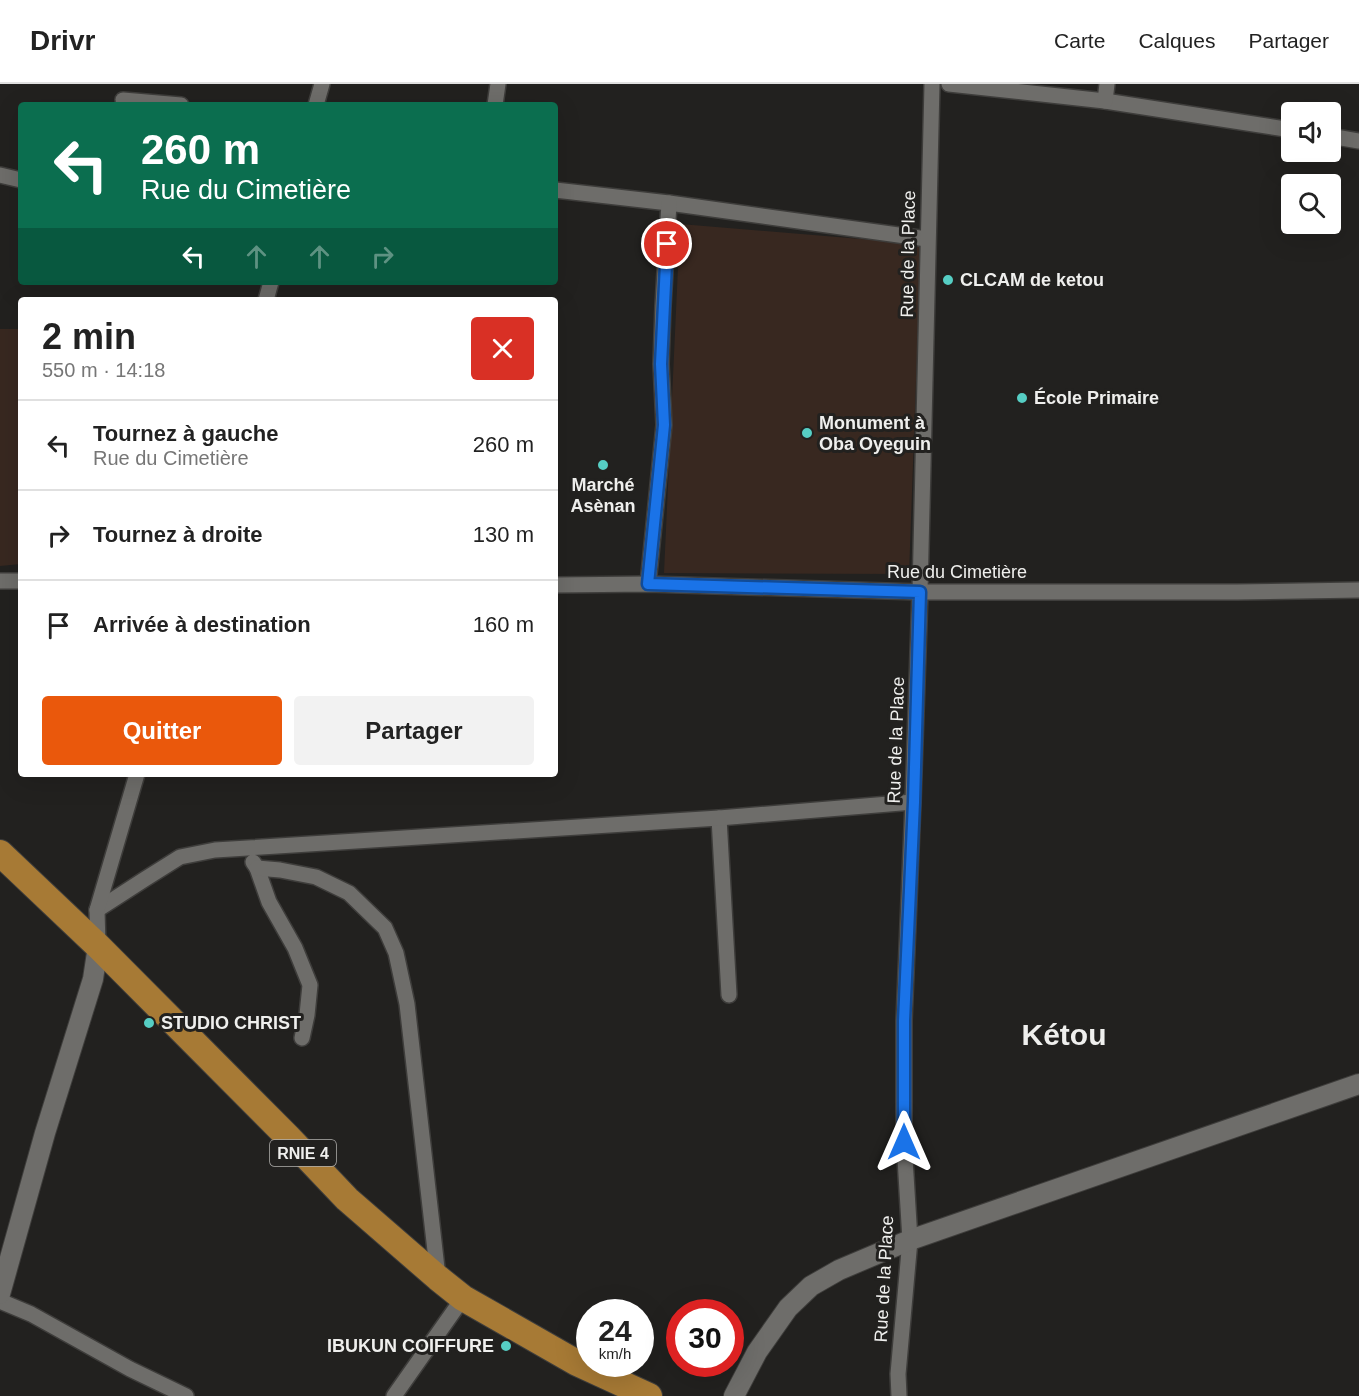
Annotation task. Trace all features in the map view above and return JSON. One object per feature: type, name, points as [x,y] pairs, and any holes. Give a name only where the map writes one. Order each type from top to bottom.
[{"type":"main road","name":"RNIE 4","points":[[0,853],[98,946],[347,1199],[438,1278],[463,1298],[577,1363],[649,1396]]},
{"type":"street","points":[[317,102],[322,84]]},
{"type":"street","points":[[495,102],[498,84]]},
{"type":"street","name":"Rue de la Place","points":[[899,1396],[898,1374],[909,1240],[904,1142],[904,1021],[914,802],[932,84]]},
{"type":"street","points":[[949,84],[1105,101],[1281,128]]},
{"type":"street","points":[[1105,101],[1107,84]]},
{"type":"street","points":[[123,100],[146,102]]},
{"type":"street","points":[[1341,138],[1359,141]]},
{"type":"street","points":[[0,175],[18,179]]},
{"type":"street","points":[[558,190],[669,203],[927,239]]},
{"type":"street","points":[[648,584],[664,425],[661,364],[669,203]]},
{"type":"street","points":[[0,581],[18,581]]},
{"type":"street","name":"Rue du Cimetière","points":[[558,585],[648,584],[920,592],[1359,590]]},
{"type":"street","points":[[0,1294],[45,1133],[93,979],[98,946],[97,910],[136,777]]},
{"type":"street","points":[[97,910],[180,857],[215,850],[719,818],[914,802]]},
{"type":"street","points":[[719,818],[729,995]]},
{"type":"street","points":[[242,848],[257,868],[269,902],[295,948],[310,985],[302,1038]]},
{"type":"street","points":[[257,868],[316,877],[349,893],[385,928],[396,953],[407,1004],[438,1278]]},
{"type":"street","points":[[734,1396],[757,1352],[788,1308],[811,1286],[839,1269],[909,1240],[1359,1084]]},
{"type":"street","points":[[394,1396],[463,1298]]},
{"type":"street","points":[[0,1301],[31,1314],[130,1369],[186,1396]]},
{"type":"shaded area","points":[[680,224],[921,244],[909,574],[664,573]]},
{"type":"shaded area","points":[[0,329],[18,329],[18,564],[0,566]]},
{"type":"place","name":"CLCAM de ketou","points":[[948,280]]},
{"type":"place","name":"École Primaire","points":[[1022,398]]},
{"type":"place","name":"Monument à Oba Oyeguin","points":[[807,433]]},
{"type":"place","name":"Marché Asènan","points":[[603,465]]},
{"type":"place","name":"STUDIO CHRIST","points":[[149,1023]]},
{"type":"place","name":"IBUKUN COIFFURE","points":[[506,1346]]},
{"type":"district","name":"Kétou","points":[[1064,1035]]},
{"type":"route","points":[[667,244],[661,364],[664,425],[648,584],[920,592],[914,802],[904,1021],[904,1142]]}]
